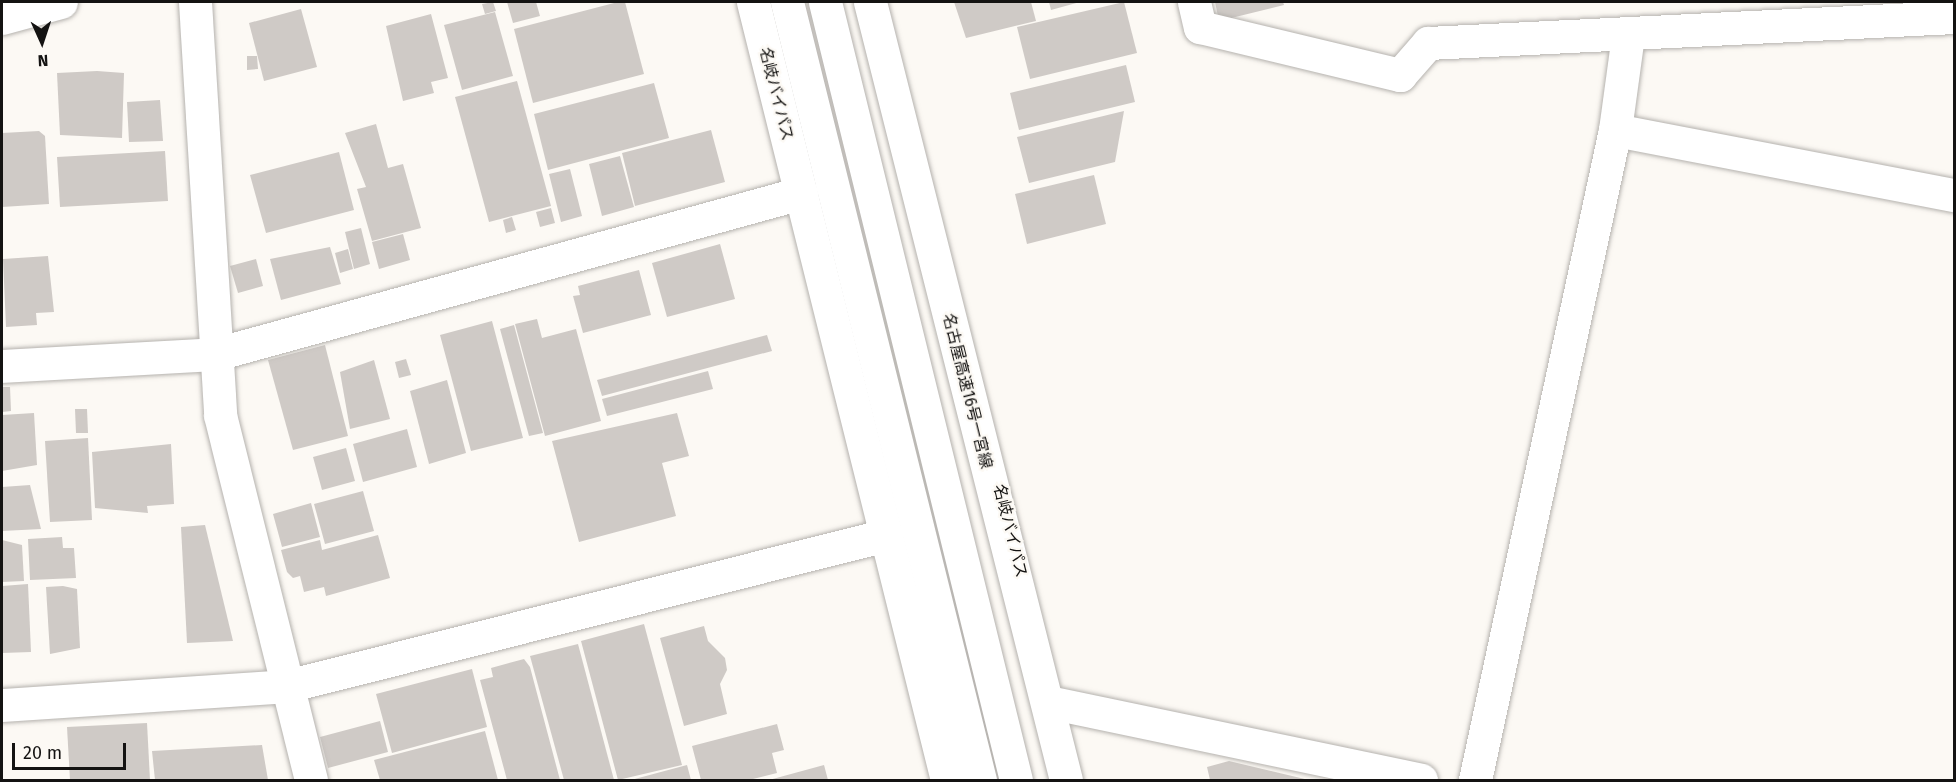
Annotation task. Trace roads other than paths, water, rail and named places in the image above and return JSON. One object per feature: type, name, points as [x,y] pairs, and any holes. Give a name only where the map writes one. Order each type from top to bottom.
[{"type":"main road","points":[[2,18],[61,2]]},
{"type":"main road","points":[[195,2],[220,415],[311,780]]},
{"type":"main road","name":"名岐バイパス","points":[[753,2],[947,780]]},
{"type":"main road","points":[[787,2],[980,780]]},
{"type":"main road","points":[[825,2],[1016,780]]},
{"type":"main road","name":"名古屋高速16号一宮線","points":[[870,2],[1066,780]]},
{"type":"main road","name":"名岐バイパス","points":[[878,2],[1073,780]]},
{"type":"main road","points":[[1194,2],[1200,27],[1400,75],[1428,43],[1628,35],[1861,12],[1954,17]]},
{"type":"main road","points":[[1475,780],[1615,130],[1628,35]]},
{"type":"main road","points":[[1615,130],[1954,195]]},
{"type":"main road","points":[[2,366],[216,354],[801,193]]},
{"type":"main road","points":[[2,705],[287,686],[886,535]]},
{"type":"main road","points":[[1053,703],[1421,780]]}]
